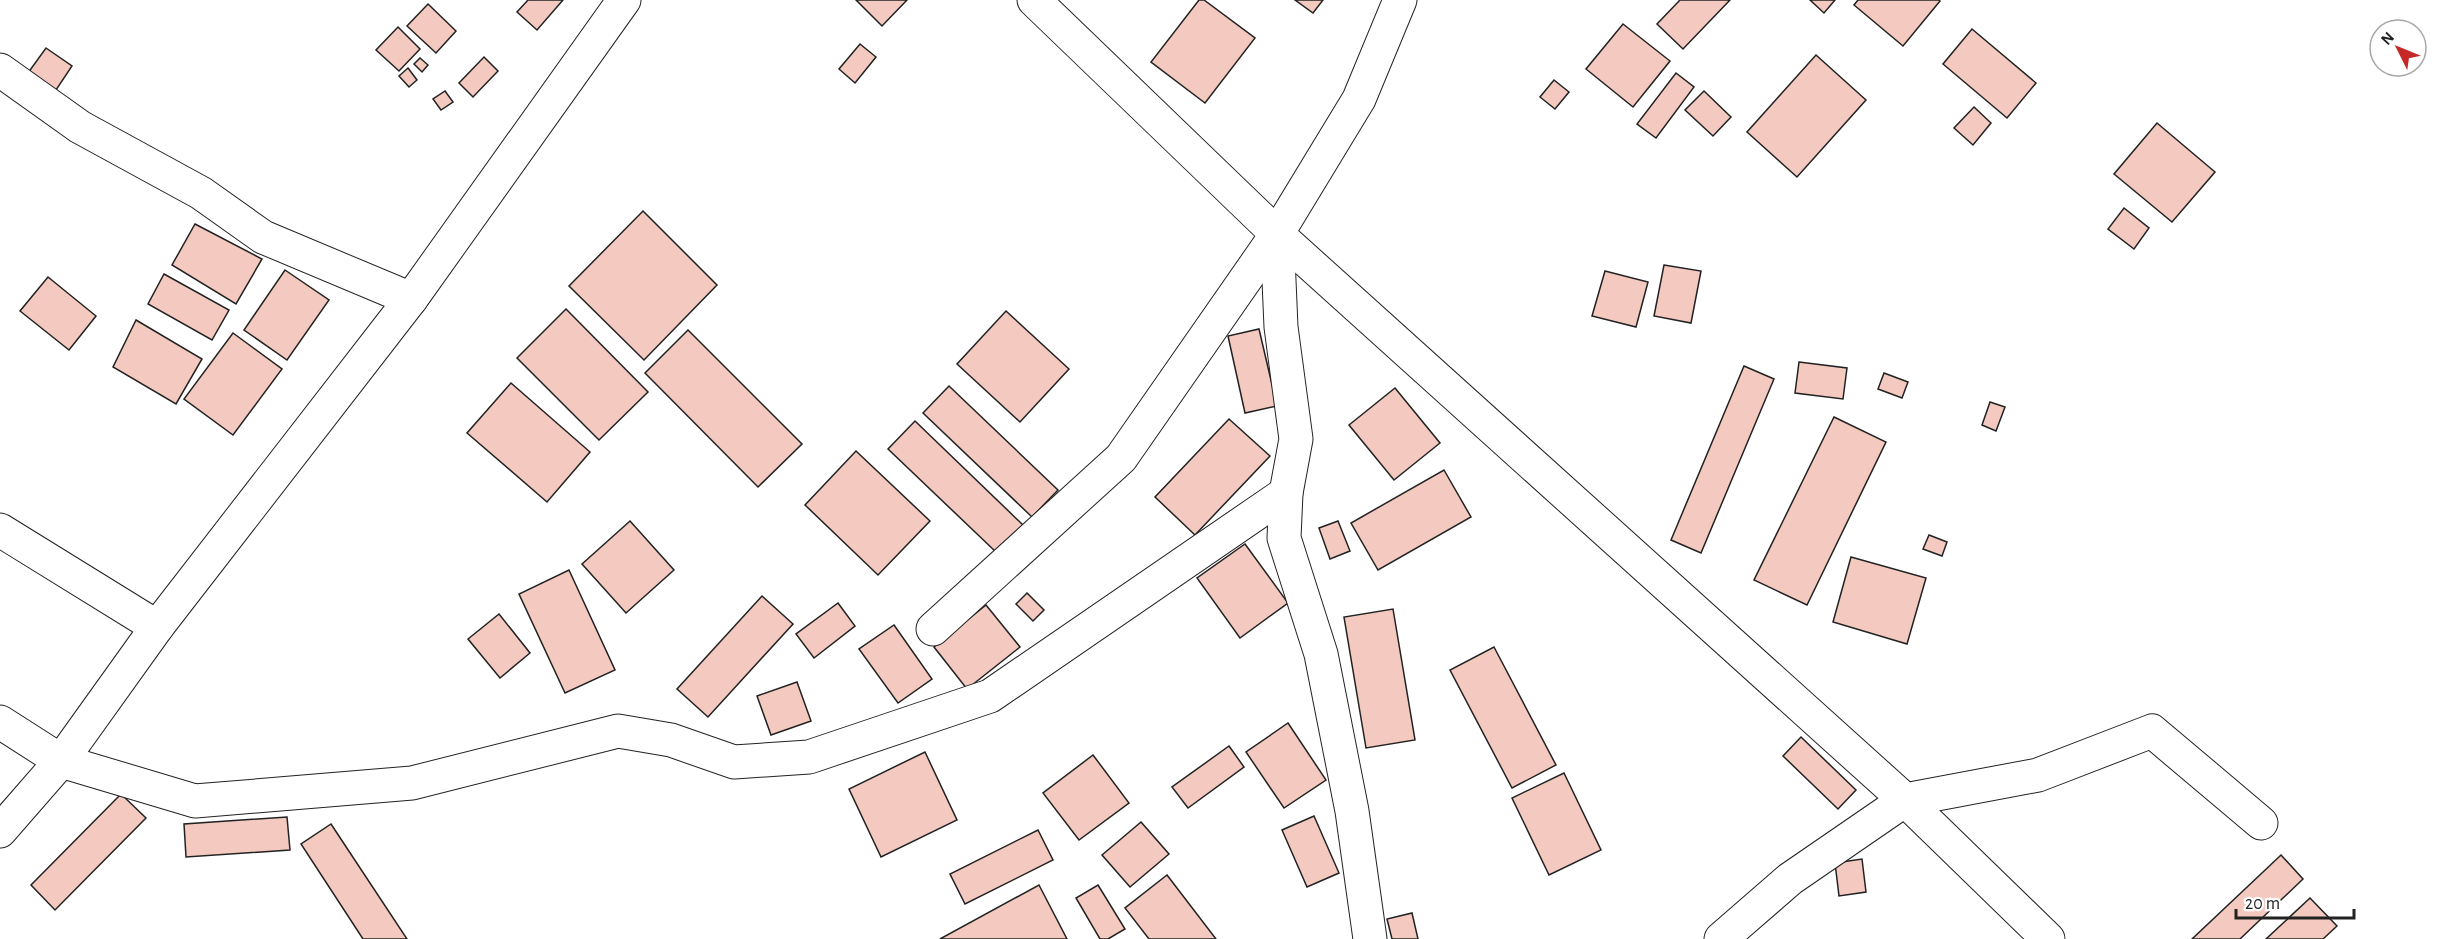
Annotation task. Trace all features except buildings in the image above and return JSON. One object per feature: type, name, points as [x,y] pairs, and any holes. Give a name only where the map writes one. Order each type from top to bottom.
[{"type":"street","points":[[0,831],[61,761],[157,627],[411,299],[624,0]]},
{"type":"street","points":[[1034,0],[1277,234],[1905,800],[2048,939]]},
{"type":"street","points":[[933,629],[1121,458],[1277,234],[1359,99],[1400,0]]},
{"type":"street","points":[[0,70],[80,127],[201,193],[263,237],[411,299]]},
{"type":"street","points":[[1277,234],[1281,327],[1296,439],[1286,493],[1284,538],[1321,654],[1352,811],[1370,939]]},
{"type":"street","points":[[0,722],[61,761],[195,801],[412,783],[618,731],[670,740],[734,762],[809,757],[990,696],[1286,493]]},
{"type":"street","points":[[0,530],[157,627]]},
{"type":"street","points":[[1721,939],[1790,879],[1905,800],[2038,775],[2152,731],[2261,823]]}]
